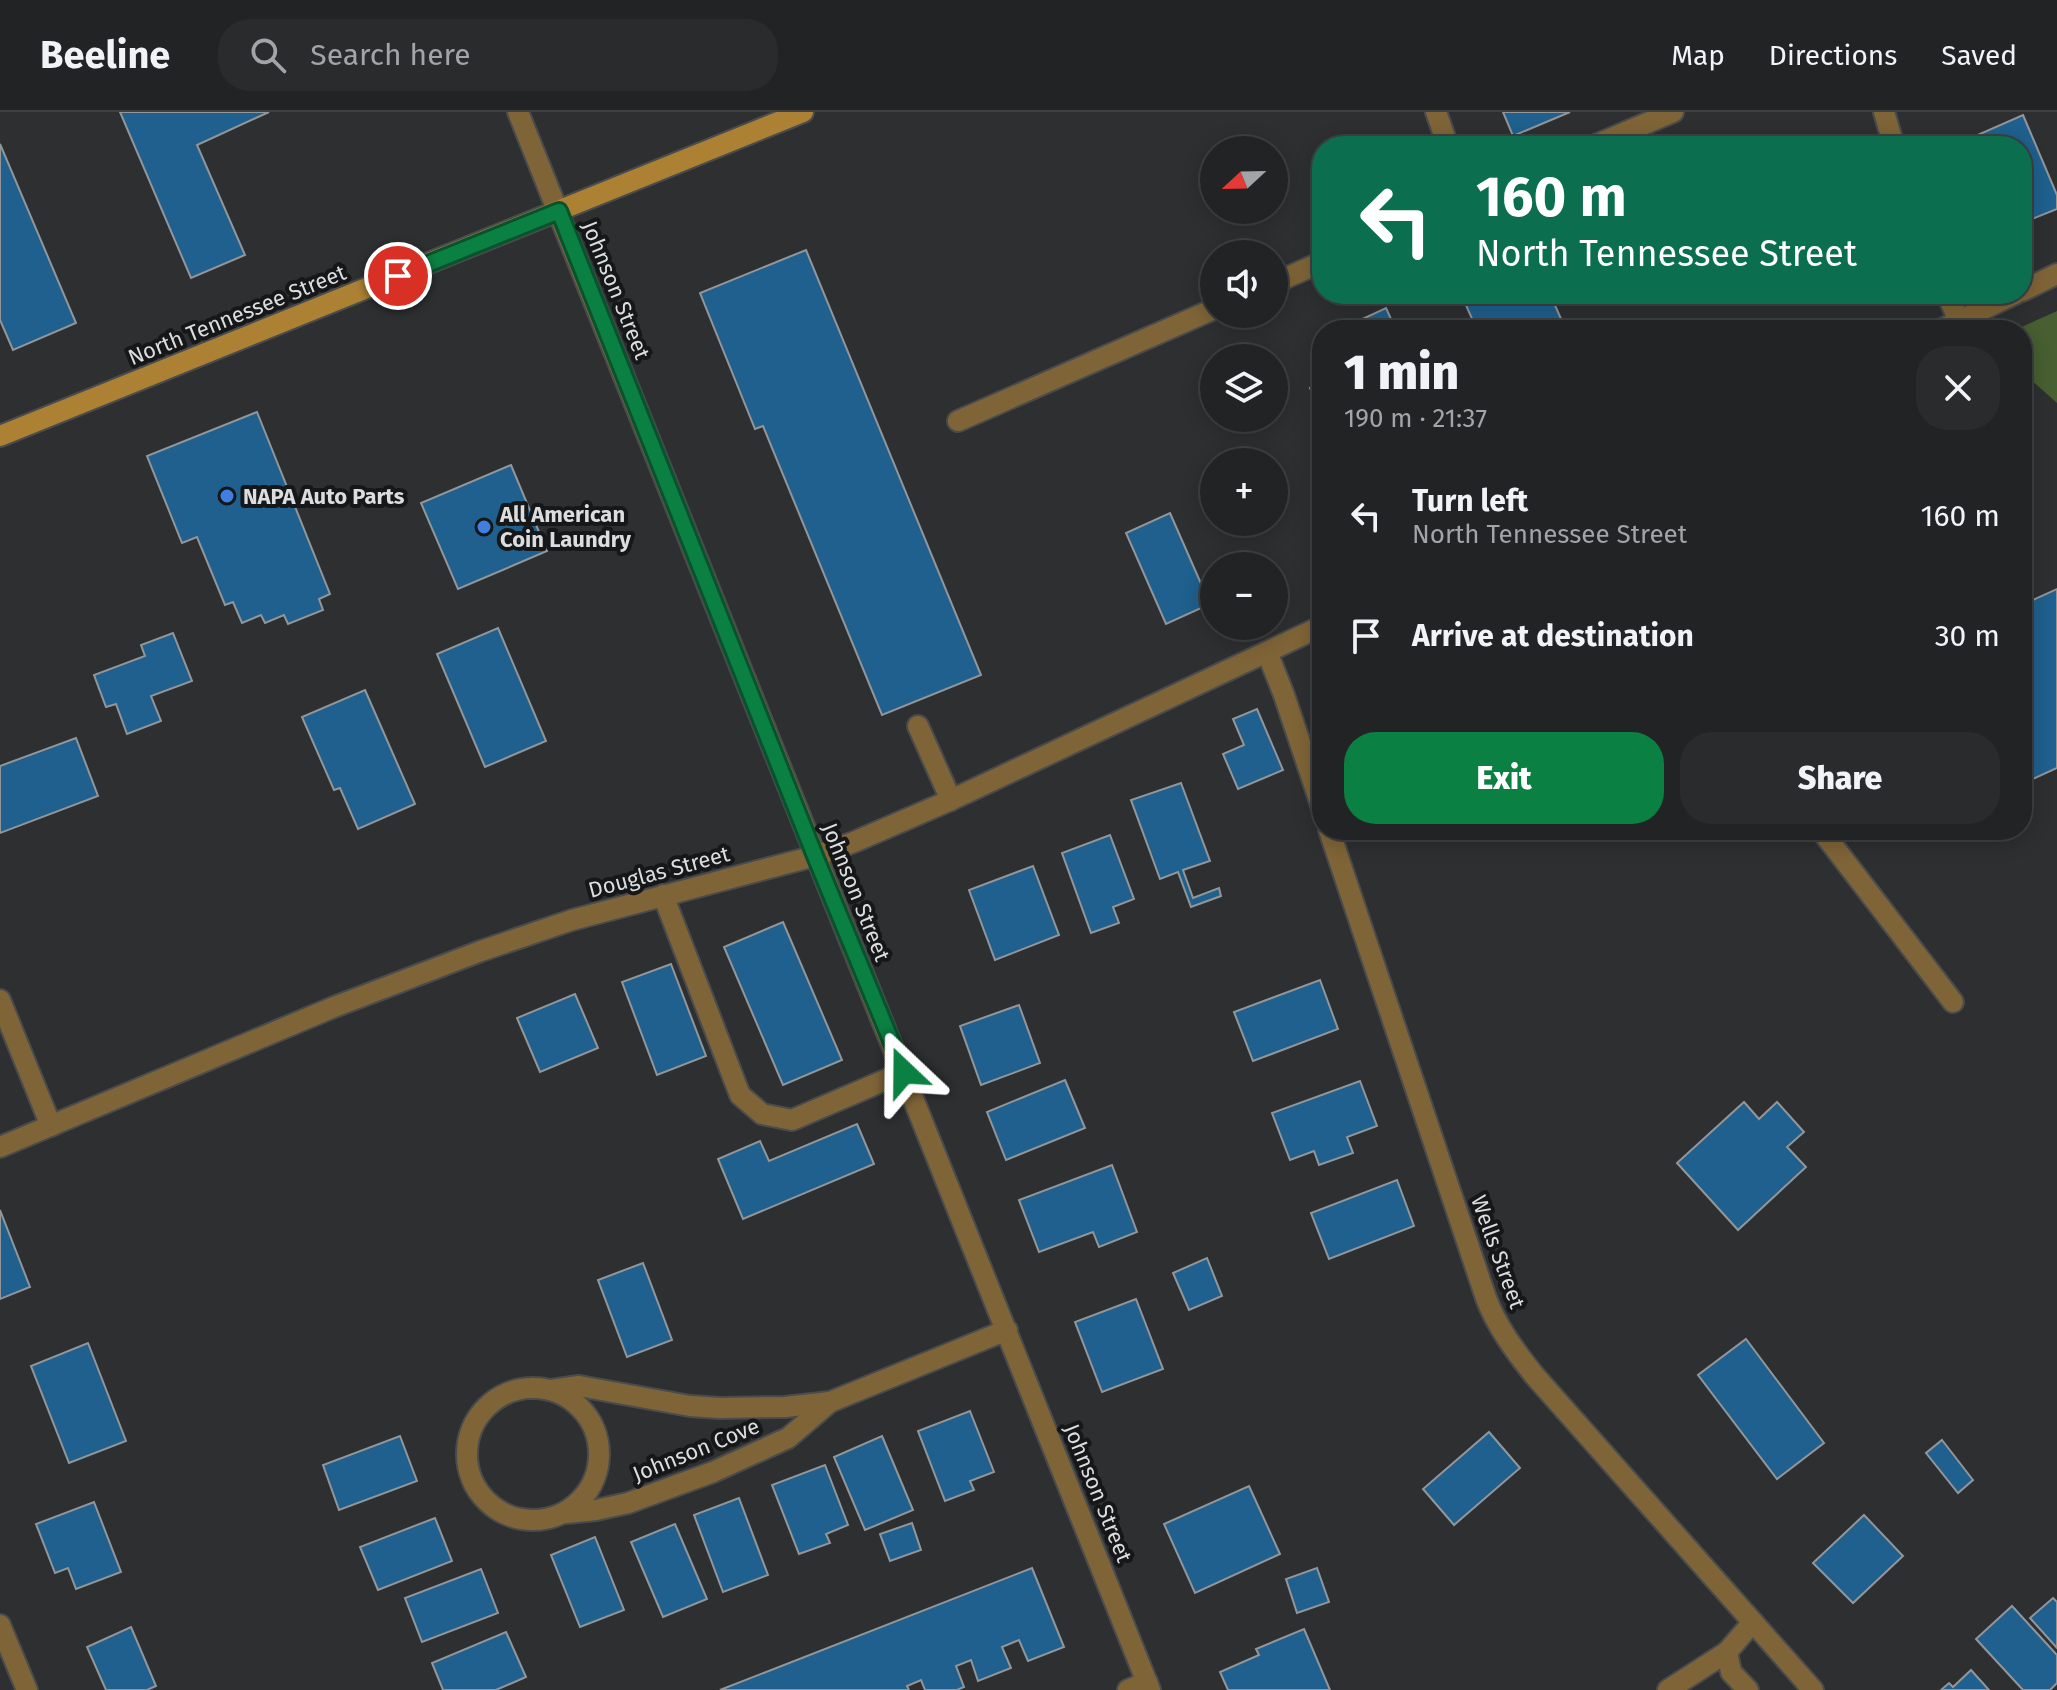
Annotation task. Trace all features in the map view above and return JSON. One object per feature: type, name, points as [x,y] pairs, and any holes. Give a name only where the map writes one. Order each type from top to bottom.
[{"type":"main road","name":"North Tennessee Street","points":[[0,436],[803,112]]},
{"type":"street","name":"Johnson Street","points":[[518,112],[1007,1330],[1142,1687]]},
{"type":"street","points":[[1436,112],[1444,136]]},
{"type":"street","points":[[1617,136],[1673,112]]},
{"type":"street","points":[[1884,112],[1891,136]]},
{"type":"street","points":[[1288,277],[1312,266]]},
{"type":"street","points":[[2032,286],[2057,274]]},
{"type":"street","points":[[1961,320],[1994,304]]},
{"type":"street","points":[[958,421],[1200,315]]},
{"type":"street","name":"Douglas Street","points":[[0,1147],[423,972],[542,930],[815,856],[866,837],[1312,631]]},
{"type":"street","points":[[1267,652],[1312,778]]},
{"type":"street","points":[[918,726],[951,800]]},
{"type":"street","name":"Wells Street","points":[[1332,840],[1492,1313],[1534,1375],[1813,1690]]},
{"type":"street","points":[[1829,840],[1953,1002]]},
{"type":"street","points":[[663,895],[740,1095],[762,1114],[792,1120],[904,1072]]},
{"type":"street","points":[[0,1000],[51,1126]]},
{"type":"street","name":"Johnson Cove","points":[[830,1402],[788,1438],[713,1472],[628,1503],[566,1513],[541,1521],[515,1519],[492,1507],[475,1487],[466,1463],[469,1437],[480,1413],[499,1396],[524,1388],[551,1390],[579,1386],[690,1406],[720,1408],[785,1407],[830,1402],[1007,1330]]},
{"type":"street","name":"Johnson Cove","points":[[551,1390],[574,1402],[591,1421],[599,1446],[598,1472],[586,1496],[566,1513]]},
{"type":"street","points":[[1668,1690],[1729,1662],[1753,1622]]},
{"type":"street","points":[[0,1625],[27,1690]]},
{"type":"street","points":[[1729,1662],[1748,1690]]},
{"type":"green space","points":[[2057,311],[2057,403],[2032,381],[2032,322]]},
{"type":"building","points":[[120,112],[269,112],[197,145],[245,255],[191,278]]},
{"type":"building","points":[[1503,112],[1570,112],[1513,136]]},
{"type":"building","points":[[2023,115],[2032,136],[1975,136]]},
{"type":"building","points":[[2032,136],[2057,195],[2057,209],[2032,219]]},
{"type":"building","points":[[0,144],[76,323],[13,350],[0,320]]},
{"type":"building","points":[[806,250],[981,675],[882,715],[763,426],[755,429],[700,293]]},
{"type":"building","points":[[1465,304],[1554,304],[1562,320],[1473,320]]},
{"type":"building","points":[[1386,308],[1391,320],[1360,320]]},
{"type":"building","name":"NAPA Auto Parts","points":[[257,412],[330,594],[319,599],[323,610],[288,624],[284,615],[265,623],[261,615],[242,623],[233,602],[225,605],[197,537],[182,543],[147,456]]},
{"type":"building","name":"All American Coin Laundry","points":[[511,465],[547,551],[458,589],[421,503]]},
{"type":"building","points":[[1170,513],[1200,581],[1200,609],[1166,624],[1126,533]]},
{"type":"building","points":[[2057,589],[2057,768],[2032,779],[2032,600]]},
{"type":"building","points":[[498,628],[546,741],[485,767],[437,654]]},
{"type":"building","points":[[173,633],[192,681],[151,696],[161,721],[127,734],[116,704],[106,707],[94,675],[145,656],[141,645]]},
{"type":"building","points":[[365,690],[415,804],[358,829],[340,788],[334,790],[302,717]]},
{"type":"building","points":[[1257,709],[1283,770],[1238,789],[1223,754],[1244,745],[1233,719]]},
{"type":"building","points":[[76,738],[98,796],[0,833],[0,766]]},
{"type":"building","points":[[1181,783],[1210,861],[1183,870],[1193,898],[1219,888],[1221,896],[1191,907],[1178,872],[1160,879],[1131,800]]},
{"type":"building","points":[[1110,835],[1134,899],[1113,907],[1119,923],[1091,933],[1062,853]]},
{"type":"building","points":[[1033,866],[1059,935],[995,960],[969,890]]},
{"type":"building","points":[[783,922],[842,1060],[783,1085],[724,947]]},
{"type":"building","points":[[671,964],[706,1056],[657,1075],[622,982]]},
{"type":"building","points":[[1320,980],[1338,1029],[1253,1061],[1234,1012]]},
{"type":"building","points":[[575,994],[598,1048],[540,1072],[517,1018]]},
{"type":"building","points":[[1019,1005],[1040,1063],[981,1085],[960,1026]]},
{"type":"building","points":[[1065,1080],[1085,1128],[1006,1160],[987,1112]]},
{"type":"building","points":[[1360,1081],[1377,1126],[1347,1137],[1353,1153],[1319,1165],[1314,1151],[1290,1160],[1272,1113]]},
{"type":"building","points":[[1744,1102],[1759,1119],[1777,1102],[1804,1132],[1787,1147],[1806,1167],[1738,1230],[1677,1163]]},
{"type":"building","points":[[857,1124],[874,1164],[743,1219],[718,1159],[760,1141],[769,1161]]},
{"type":"building","points":[[1112,1165],[1137,1232],[1099,1247],[1093,1232],[1039,1252],[1019,1200]]},
{"type":"building","points":[[1397,1180],[1414,1226],[1329,1259],[1311,1213]]},
{"type":"building","points":[[0,1210],[30,1287],[0,1299]]},
{"type":"building","points":[[1207,1258],[1222,1296],[1189,1310],[1173,1273]]},
{"type":"building","points":[[643,1263],[672,1340],[627,1357],[598,1280]]},
{"type":"building","points":[[1136,1299],[1163,1369],[1102,1392],[1075,1322]]},
{"type":"building","points":[[1746,1339],[1824,1443],[1777,1479],[1698,1375]]},
{"type":"building","points":[[88,1343],[126,1441],[69,1463],[31,1366]]},
{"type":"building","points":[[970,1411],[994,1472],[970,1481],[974,1490],[945,1501],[918,1431]]},
{"type":"building","points":[[1489,1432],[1520,1468],[1454,1525],[1423,1489]]},
{"type":"building","points":[[400,1436],[417,1481],[339,1510],[323,1465]]},
{"type":"building","points":[[882,1436],[913,1510],[865,1530],[834,1457]]},
{"type":"building","points":[[1942,1440],[1973,1480],[1958,1493],[1926,1453]]},
{"type":"building","points":[[825,1465],[848,1525],[826,1534],[830,1543],[799,1554],[772,1485]]},
{"type":"building","points":[[1249,1486],[1280,1554],[1195,1593],[1164,1524]]},
{"type":"building","points":[[739,1498],[768,1575],[723,1592],[694,1515]]},
{"type":"building","points":[[94,1502],[121,1572],[76,1589],[68,1568],[55,1573],[36,1524]]},
{"type":"building","points":[[1864,1515],[1903,1556],[1853,1603],[1813,1563]]},
{"type":"building","points":[[435,1518],[452,1561],[378,1590],[360,1547]]},
{"type":"building","points":[[912,1523],[921,1550],[890,1561],[880,1534]]},
{"type":"building","points":[[675,1524],[707,1599],[663,1617],[631,1542]]},
{"type":"building","points":[[595,1537],[624,1610],[580,1627],[551,1555]]},
{"type":"building","points":[[1032,1568],[1064,1647],[1028,1661],[1019,1640],[1002,1647],[1011,1668],[978,1681],[971,1660],[956,1666],[964,1687],[957,1690],[925,1690],[921,1680],[907,1686],[909,1690],[720,1690]]},
{"type":"building","points":[[1317,1568],[1329,1602],[1297,1613],[1286,1579]]},
{"type":"building","points":[[481,1569],[498,1613],[422,1642],[405,1598]]},
{"type":"building","points":[[2053,1598],[2057,1602],[2057,1648],[2030,1618]]},
{"type":"building","points":[[2012,1606],[2057,1655],[2057,1683],[2050,1690],[2023,1690],[1976,1639]]},
{"type":"building","points":[[131,1627],[156,1686],[147,1690],[106,1690],[87,1647]]},
{"type":"building","points":[[1304,1629],[1330,1690],[1228,1690],[1220,1672],[1259,1655],[1256,1649]]},
{"type":"building","points":[[506,1632],[526,1677],[496,1690],[443,1690],[432,1663]]},
{"type":"building","points":[[1971,1670],[1989,1690],[1941,1690],[1949,1683],[1953,1687]]},
{"type":"place","name":"NAPA Auto Parts","points":[[227,496]]},
{"type":"place","name":"All American Coin Laundry","points":[[484,527]]},
{"type":"route","points":[[398,276],[559,211],[904,1072]]}]
